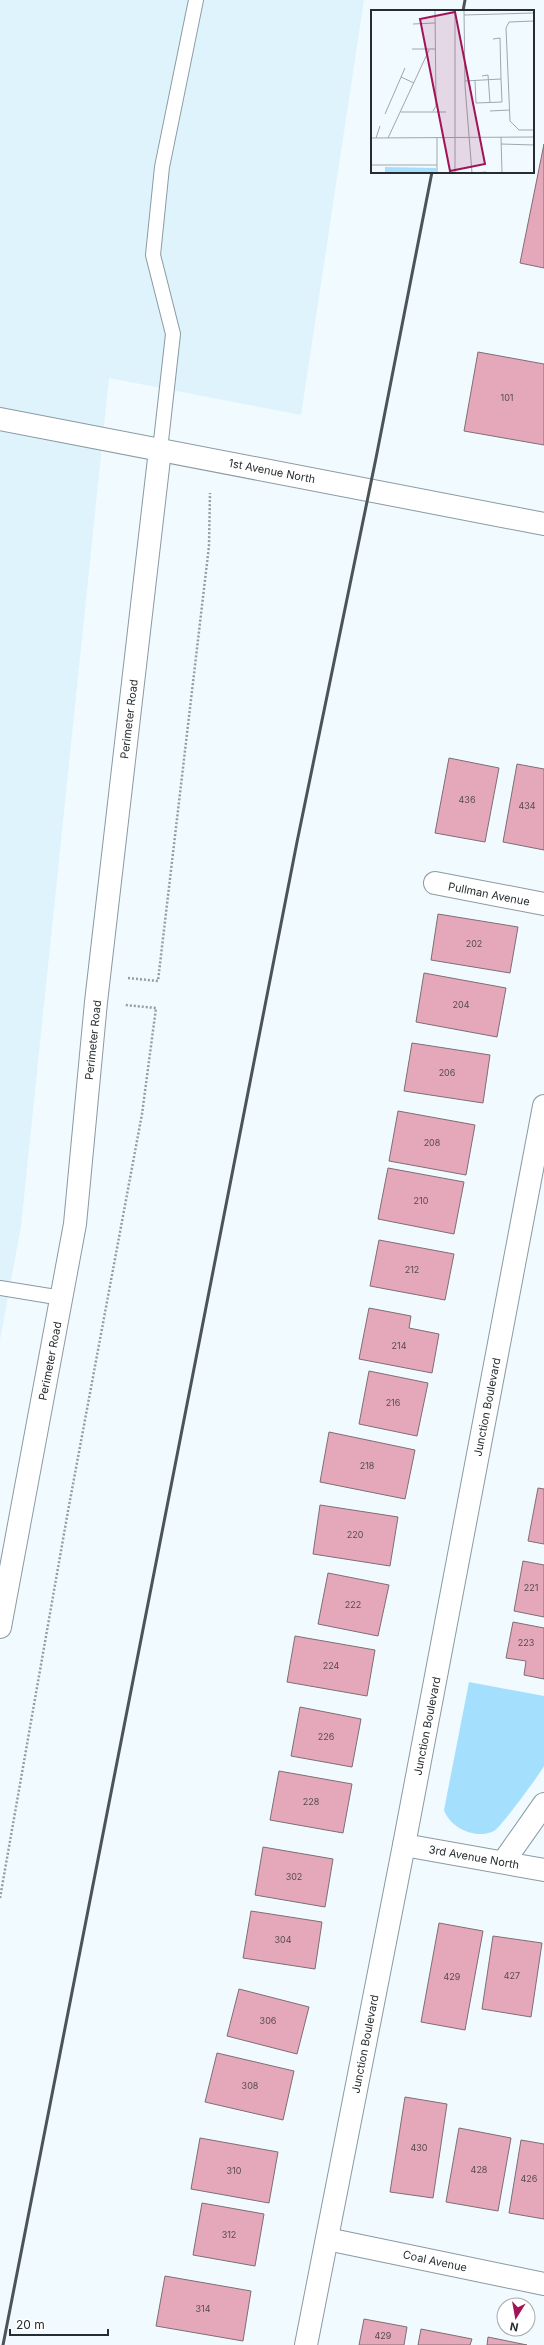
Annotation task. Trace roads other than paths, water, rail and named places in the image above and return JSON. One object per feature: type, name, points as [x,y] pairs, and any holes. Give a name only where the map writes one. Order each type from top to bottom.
[{"type":"street","name":"1st Avenue North","points":[[0,419],[544,524]]},
{"type":"street","name":"Perimeter Road","points":[[0,1627],[75,1224],[96,1002],[160,450]]},
{"type":"street","name":"Pullman Avenue","points":[[434,883],[544,904]]},
{"type":"street","name":"Junction Boulevard","points":[[306,2345],[404,1845],[544,1106]]},
{"type":"street","points":[[504,1861],[544,1804]]},
{"type":"street","name":"3rd Avenue North","points":[[404,1845],[504,1861],[544,1870]]},
{"type":"street","name":"Coal Avenue","points":[[327,2239],[544,2284]]},
{"type":"lane","points":[[160,450],[172,334],[153,255],[162,167],[196,0]]},
{"type":"lane","points":[[0,1288],[62,1298]]},
{"type":"railway","points":[[463,10],[465,0]]},
{"type":"railway","points":[[3,2345],[297,842],[376,458],[432,173]]}]
